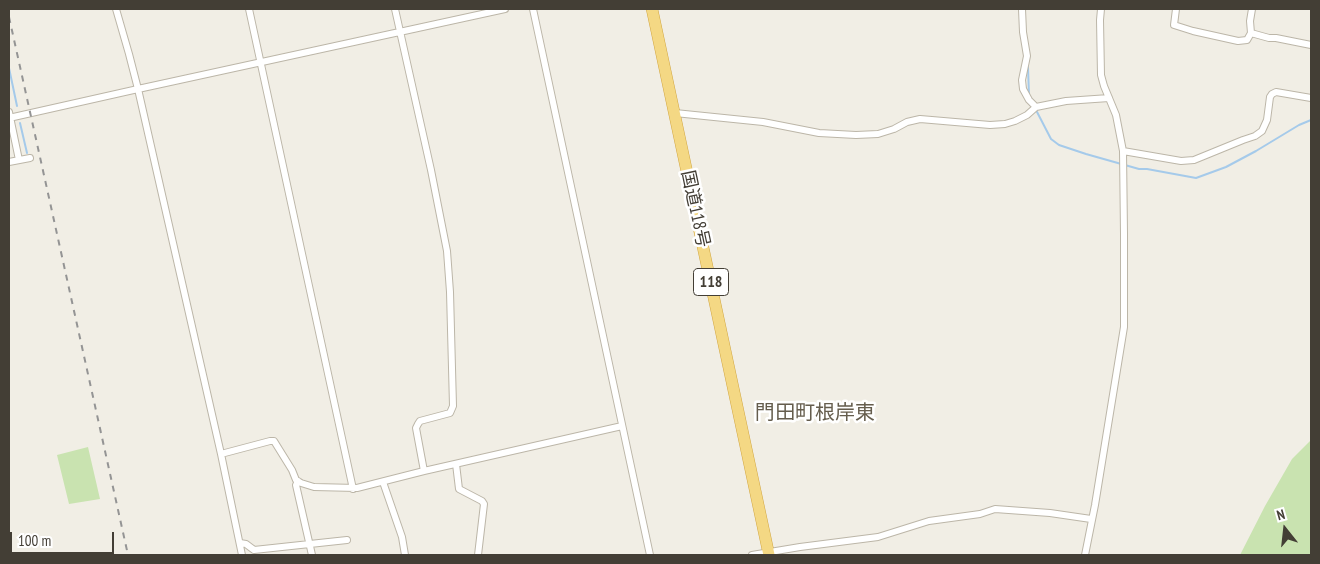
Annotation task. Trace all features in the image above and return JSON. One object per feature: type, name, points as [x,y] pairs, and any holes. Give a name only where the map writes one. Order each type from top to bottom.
[{"type":"highway","name":"国道118号","points":[[652,9],[768,554]]},
{"type":"street","points":[[116,9],[138,88],[242,555]]},
{"type":"street","points":[[249,9],[353,488]]},
{"type":"street","points":[[395,9],[446,242],[449,284],[453,406],[450,412],[420,421],[416,428],[424,471]]},
{"type":"street","points":[[20,160],[9,116],[504,9]]},
{"type":"street","points":[[533,9],[650,555]]},
{"type":"street","points":[[1022,9],[1027,56],[1022,80],[1023,89],[1029,100],[1036,106]]},
{"type":"street","points":[[1085,555],[1124,327],[1123,151],[1116,115],[1101,75],[1100,20],[1102,9]]},
{"type":"street","points":[[1176,9],[1174,25],[1238,42],[1247,40],[1251,33],[1250,20],[1252,9]]},
{"type":"street","points":[[1251,33],[1269,38],[1311,44]]},
{"type":"street","points":[[1123,151],[1181,161],[1194,160],[1255,136],[1262,130],[1267,120],[1270,96],[1272,94],[1276,92],[1311,98]]},
{"type":"street","points":[[675,114],[763,122],[819,133],[856,135],[878,134],[907,122],[920,119],[990,125],[1004,124],[1027,115],[1036,106],[1066,101],[1109,98]]},
{"type":"street","points":[[9,162],[30,158]]},
{"type":"street","points":[[221,454],[274,441],[298,481],[314,487],[353,488],[365,487],[424,471],[622,426]]},
{"type":"street","points":[[456,464],[459,489],[482,501],[484,504],[478,555]]},
{"type":"street","points":[[298,481],[296,485],[312,555]]},
{"type":"street","points":[[384,482],[402,537],[405,555]]},
{"type":"street","points":[[752,555],[878,537],[929,521],[980,514],[995,509],[1050,513],[1091,519]]},
{"type":"street","points":[[240,544],[246,544],[254,550],[347,540]]},
{"type":"green space","points":[[1311,440],[1311,555],[1240,555],[1292,459]]},
{"type":"green space","points":[[88,447],[100,499],[69,504],[57,455]]},
{"type":"waterway","points":[[1028,67],[1029,95]]},
{"type":"waterway","points":[[9,68],[17,106]]},
{"type":"waterway","points":[[1036,110],[1051,139],[1059,145],[1139,169],[1196,178],[1226,167],[1311,120]]},
{"type":"waterway","points":[[20,123],[27,153]]},
{"type":"railway","points":[[9,17],[128,555]]},
{"type":"district","name":"門田町根岸東","points":[[815,413]]}]
